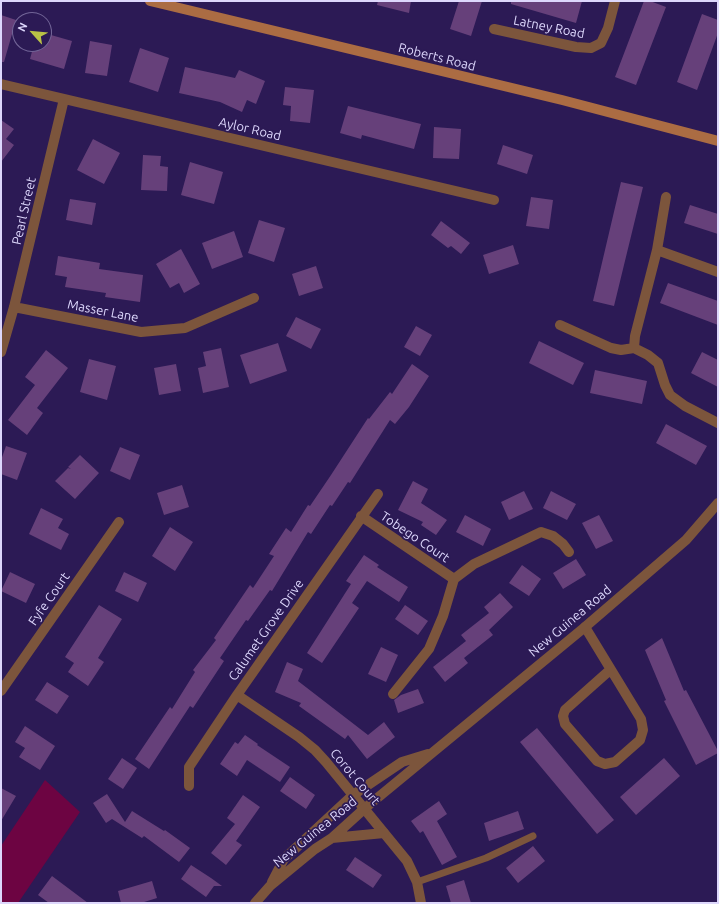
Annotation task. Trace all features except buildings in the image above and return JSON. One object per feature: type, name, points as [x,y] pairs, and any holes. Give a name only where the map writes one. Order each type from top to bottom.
[{"type":"main road","name":"Roberts Road","points":[[150,1],[562,100],[718,141]]},
{"type":"street","name":"Latney Road","points":[[494,29],[576,47],[591,48],[601,43],[608,28],[615,1]]},
{"type":"street","name":"Aylor Road","points":[[1,84],[494,200]]},
{"type":"street","name":"Pearl Street","points":[[1,352],[14,307],[64,99]]},
{"type":"street","points":[[634,348],[635,336],[657,250],[666,197]]},
{"type":"street","points":[[657,250],[718,272]]},
{"type":"street","name":"Masser Lane","points":[[14,307],[141,332],[185,328],[254,298]]},
{"type":"street","points":[[560,324],[612,348],[621,350],[634,348],[658,363],[670,395],[685,406],[718,423]]},
{"type":"street","name":"Calumet Grove Drive","points":[[189,786],[189,767],[237,695],[361,516],[378,494]]},
{"type":"street","name":"New Guinea Road","points":[[256,903],[270,886],[315,849],[332,838],[364,809],[585,627],[686,540],[718,503]]},
{"type":"street","name":"Tobego Court","points":[[361,516],[454,578]]},
{"type":"street","name":"Fyfe Court","points":[[1,691],[119,522]]},
{"type":"street","points":[[392,694],[423,659],[429,649],[443,616],[454,578],[474,564],[541,532],[553,536],[563,544],[569,552]]},
{"type":"street","points":[[585,627],[641,719],[643,730],[640,740],[615,762],[605,764],[597,760],[565,724],[563,716],[565,710],[610,670]]},
{"type":"street","name":"Corot Court","points":[[237,695],[315,750],[407,862],[417,882],[420,903]]},
{"type":"street","name":"New Guinea Road","points":[[270,886],[284,859],[353,795],[402,762],[432,753]]},
{"type":"street","points":[[332,838],[384,833]]},
{"type":"lane","points":[[417,882],[486,858],[533,836]]},
{"type":"shaded area","points":[[45,780],[80,812],[18,903],[1,903],[1,846]]}]
